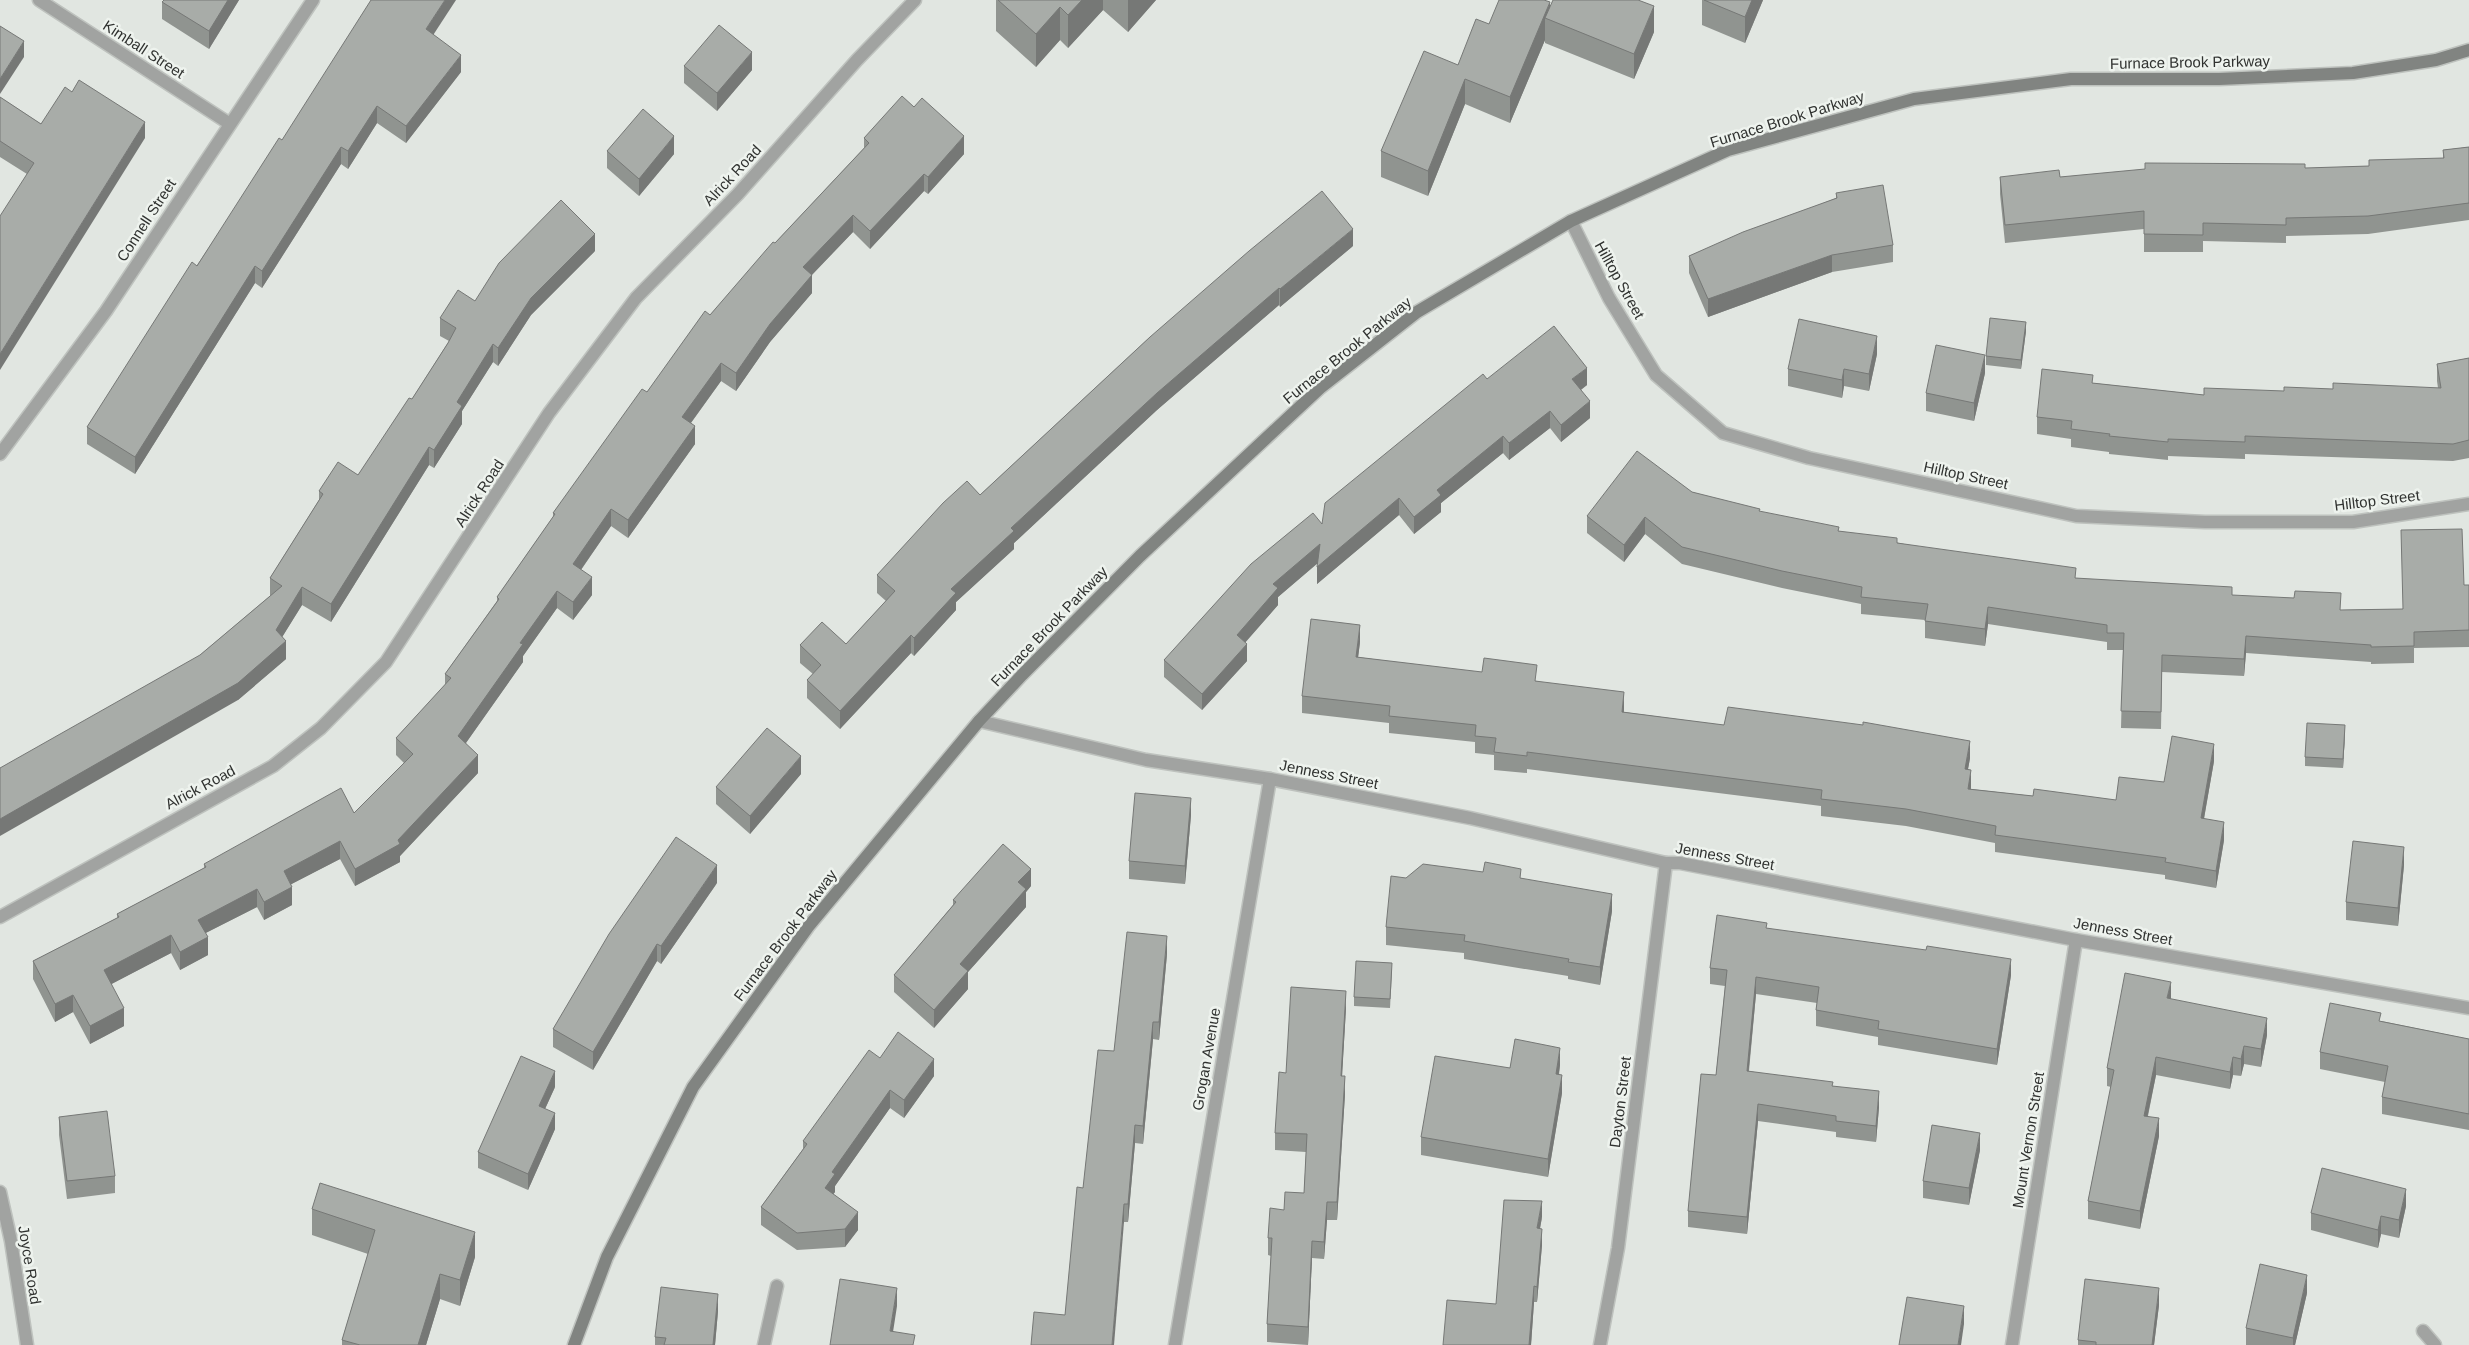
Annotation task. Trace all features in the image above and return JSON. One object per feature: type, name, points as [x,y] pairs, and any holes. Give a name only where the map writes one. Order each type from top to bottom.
[{"type":"main road","name":"Furnace Brook Parkway","points":[[574,1345],[607,1257],[693,1087],[808,927],[979,721],[1022,674],[1140,556],[1320,388],[1417,312],[1571,221],[1728,150],[1914,99],[2071,80],[2219,80],[2353,73],[2436,60],[2469,50]]},
{"type":"street","name":"Kimball Street","points":[[40,0],[230,124]]},
{"type":"street","name":"Connell Street","points":[[0,454],[102,318],[313,0]]},
{"type":"street","name":"Alrick Road","points":[[0,917],[273,766],[334,715],[386,662],[549,413],[636,298],[738,194],[857,60],[915,0]]},
{"type":"street","name":"Hilltop Street","points":[[1571,221],[1609,298],[1656,375],[1723,432],[1809,458],[2076,516],[2205,522],[2353,522],[2469,504]]},
{"type":"street","name":"Jenness Street","points":[[979,721],[1146,760],[1270,779],[1470,818],[1666,863],[1680,863],[2076,940],[2469,1008]]},
{"type":"street","name":"Grogan Avenue","points":[[1175,1345],[1270,779]]},
{"type":"street","name":"Dayton Street","points":[[1600,1345],[1618,1248],[1666,863]]},
{"type":"street","name":"Mount Vernon Street","points":[[2012,1345],[2076,940]]},
{"type":"street","name":"Joyce Road","points":[[0,1192],[11,1241],[26,1345]]},
{"type":"street","points":[[764,1345],[777,1286]]},
{"type":"street","points":[[2423,1331],[2435,1345]]},
{"type":"building","points":[[164,0],[228,0],[209,31],[162,2]]},
{"type":"building","points":[[371,0],[445,0],[426,29],[461,55],[406,126],[377,106],[348,151],[341,147],[262,271],[255,266],[135,457],[87,427],[192,262],[197,266],[279,138],[282,140]]},
{"type":"building","points":[[998,0],[1082,0],[1068,15],[1060,7],[1036,34]]},
{"type":"building","points":[[1499,0],[1544,0],[1550,2],[1510,97],[1465,79],[1428,171],[1381,151],[1424,51],[1458,65],[1476,19],[1489,24]]},
{"type":"building","points":[[1553,0],[1638,0],[1654,6],[1634,54],[1545,18]]},
{"type":"building","points":[[1704,0],[1752,0],[1745,17]]},
{"type":"building","points":[[719,25],[752,52],[717,93],[684,66]]},
{"type":"building","points":[[0,26],[24,41],[0,79]]},
{"type":"building","points":[[79,80],[145,122],[0,354],[0,216],[34,163],[0,141],[0,97],[41,124],[65,87],[72,92]]},
{"type":"building","points":[[902,96],[914,107],[922,98],[964,136],[928,177],[924,174],[870,231],[853,215],[803,267],[812,275],[770,324],[736,373],[721,363],[682,417],[695,426],[628,520],[611,509],[573,564],[592,577],[573,602],[557,591],[520,643],[523,644],[458,736],[478,755],[398,840],[400,844],[355,869],[340,841],[284,871],[292,887],[264,902],[257,889],[198,920],[208,937],[180,952],[171,935],[104,970],[124,1008],[90,1026],[73,995],[55,1004],[33,961],[119,917],[117,914],[206,867],[204,864],[341,788],[354,813],[413,754],[396,738],[451,678],[445,674],[499,599],[497,597],[555,514],[553,513],[642,389],[647,392],[705,311],[710,315],[773,242],[775,243],[869,143],[864,138]]},
{"type":"building","points":[[643,109],[674,136],[639,179],[607,151]]},
{"type":"building","points":[[2469,147],[2469,203],[2368,216],[2286,218],[2286,225],[2203,223],[2203,235],[2144,234],[2144,211],[2005,225],[2000,177],[2059,170],[2060,177],[2145,169],[2145,163],[2305,164],[2305,168],[2369,166],[2369,160],[2444,158],[2443,150]]},
{"type":"building","points":[[1883,185],[1893,245],[1832,255],[1708,299],[1689,256],[1743,232],[1837,198],[1836,193]]},
{"type":"building","points":[[1322,191],[1353,229],[1279,288],[1157,393],[1011,528],[1014,531],[951,589],[956,593],[914,638],[911,635],[840,711],[807,680],[821,665],[800,645],[822,622],[846,644],[895,591],[877,575],[943,503],[967,481],[980,495],[1150,337]]},
{"type":"building","points":[[561,200],[595,234],[531,298],[498,348],[493,344],[457,402],[462,406],[434,450],[429,447],[331,604],[302,587],[276,630],[286,641],[238,683],[0,819],[0,768],[200,655],[282,586],[270,578],[323,494],[319,491],[338,462],[358,475],[409,398],[412,399],[448,343],[456,328],[440,318],[458,290],[475,301],[499,263]]},
{"type":"building","points":[[1990,318],[2026,322],[2021,360],[1986,356]]},
{"type":"building","points":[[1799,319],[1877,336],[1869,374],[1844,369],[1842,380],[1788,369]]},
{"type":"building","points":[[1554,326],[1587,368],[1572,379],[1590,401],[1561,425],[1550,411],[1509,443],[1503,436],[1437,490],[1441,495],[1414,517],[1399,498],[1317,567],[1320,544],[1273,584],[1278,588],[1237,635],[1247,644],[1202,694],[1164,660],[1251,564],[1313,513],[1322,524],[1325,503],[1483,374],[1487,379]]},
{"type":"building","points":[[1936,345],[1985,355],[1974,403],[1926,393]]},
{"type":"building","points":[[2469,358],[2469,440],[2453,444],[2245,436],[2245,442],[2168,439],[2168,442],[2109,436],[2110,434],[2071,429],[2072,421],[2037,417],[2042,369],[2093,375],[2092,383],[2204,395],[2204,388],[2284,391],[2284,387],[2333,389],[2333,383],[2441,388],[2437,364]]},
{"type":"building","points":[[1637,451],[1692,492],[1760,509],[1759,511],[1839,527],[1838,531],[1897,538],[1897,543],[2076,568],[2075,578],[2232,587],[2232,595],[2294,598],[2295,591],[2341,593],[2340,610],[2403,609],[2401,530],[2462,529],[2464,585],[2469,585],[2469,630],[2414,632],[2414,646],[2371,647],[2371,645],[2246,636],[2244,659],[2162,655],[2161,712],[2121,711],[2124,633],[2107,633],[2107,625],[1988,607],[1985,629],[1925,621],[1928,604],[1861,597],[1862,587],[1782,571],[1682,547],[1645,517],[1624,545],[1587,516]]},
{"type":"building","points":[[1311,619],[1360,625],[1356,657],[1482,672],[1484,658],[1537,665],[1535,681],[1624,692],[1622,712],[1724,725],[1728,707],[1863,725],[1863,722],[1970,741],[1965,769],[1971,770],[1968,789],[2033,796],[2034,789],[2116,800],[2119,777],[2164,782],[2172,736],[2214,744],[2201,818],[2224,822],[2216,871],[2165,862],[2166,858],[1995,835],[1996,826],[1906,809],[1821,799],[1822,790],[1527,752],[1527,756],[1494,752],[1496,738],[1475,736],[1476,725],[1389,716],[1390,706],[1302,696]]},
{"type":"building","points":[[2307,723],[2345,725],[2343,759],[2305,757]]},
{"type":"building","points":[[767,728],[801,756],[750,816],[716,787]]},
{"type":"building","points":[[1135,793],[1191,798],[1185,866],[1129,861]]},
{"type":"building","points":[[676,837],[717,865],[661,946],[657,944],[593,1052],[553,1029],[609,934]]},
{"type":"building","points":[[2353,841],[2404,847],[2398,908],[2346,902]]},
{"type":"building","points":[[1003,844],[1031,869],[1018,882],[1026,889],[960,964],[968,971],[934,1010],[894,975],[956,902],[953,900]]},
{"type":"building","points":[[1485,862],[1521,869],[1520,878],[1612,894],[1600,967],[1568,962],[1569,959],[1464,941],[1465,935],[1386,927],[1391,876],[1406,878],[1423,864],[1483,872]]},
{"type":"building","points":[[1717,915],[1767,923],[1766,928],[1926,950],[1927,946],[2011,959],[1997,1049],[1878,1029],[1879,1021],[1816,1010],[1819,987],[1756,977],[1747,1071],[1833,1082],[1832,1086],[1879,1091],[1876,1126],[1836,1121],[1836,1116],[1758,1104],[1747,1217],[1688,1211],[1701,1074],[1716,1075],[1727,970],[1710,968]]},
{"type":"building","points":[[1127,932],[1167,936],[1159,1022],[1153,1022],[1143,1126],[1135,1125],[1128,1204],[1124,1204],[1112,1345],[1031,1345],[1034,1312],[1065,1315],[1077,1187],[1083,1188],[1098,1050],[1114,1051]]},
{"type":"building","points":[[1356,961],[1392,963],[1390,999],[1354,997]]},
{"type":"building","points":[[2125,973],[2171,982],[2167,998],[2267,1018],[2261,1049],[2244,1046],[2241,1059],[2233,1057],[2230,1072],[2156,1057],[2144,1116],[2159,1118],[2140,1211],[2088,1201],[2114,1070],[2107,1068]]},
{"type":"building","points":[[1291,987],[1346,991],[1341,1076],[1345,1076],[1337,1202],[1327,1202],[1324,1242],[1312,1241],[1308,1327],[1267,1324],[1272,1238],[1268,1238],[1270,1208],[1284,1210],[1285,1192],[1304,1193],[1307,1134],[1275,1133],[1279,1072],[1286,1073]]},
{"type":"building","points":[[2330,1003],[2381,1013],[2379,1021],[2469,1039],[2469,1114],[2382,1097],[2388,1066],[2320,1052]]},
{"type":"building","points":[[898,1032],[934,1059],[904,1100],[890,1090],[832,1172],[835,1174],[825,1188],[858,1212],[845,1229],[797,1233],[761,1207],[807,1144],[803,1141],[869,1050],[880,1058]]},
{"type":"building","points":[[1515,1039],[1560,1048],[1556,1074],[1562,1075],[1548,1159],[1421,1137],[1435,1056],[1510,1068]]},
{"type":"building","points":[[521,1056],[555,1071],[539,1106],[555,1113],[528,1174],[478,1152]]},
{"type":"building","points":[[107,1111],[115,1176],[67,1181],[59,1117]]},
{"type":"building","points":[[1932,1125],[1980,1133],[1969,1188],[1923,1181]]},
{"type":"building","points":[[2322,1168],[2406,1189],[2399,1220],[2381,1216],[2378,1230],[2311,1213]]},
{"type":"building","points":[[320,1183],[475,1232],[460,1280],[440,1274],[418,1345],[360,1345],[342,1340],[375,1230],[312,1209]]},
{"type":"building","points":[[1504,1200],[1542,1201],[1537,1228],[1542,1229],[1537,1287],[1534,1286],[1529,1345],[1443,1345],[1447,1300],[1496,1304]]},
{"type":"building","points":[[2260,1264],[2307,1275],[2293,1338],[2246,1328]]},
{"type":"building","points":[[840,1279],[897,1288],[890,1331],[915,1335],[913,1345],[830,1345]]},
{"type":"building","points":[[2085,1279],[2159,1288],[2152,1345],[2096,1345],[2096,1342],[2078,1340]]},
{"type":"building","points":[[661,1287],[718,1294],[713,1345],[664,1345],[666,1338],[655,1337]]},
{"type":"building","points":[[1907,1297],[1964,1306],[1958,1345],[1899,1345]]}]
